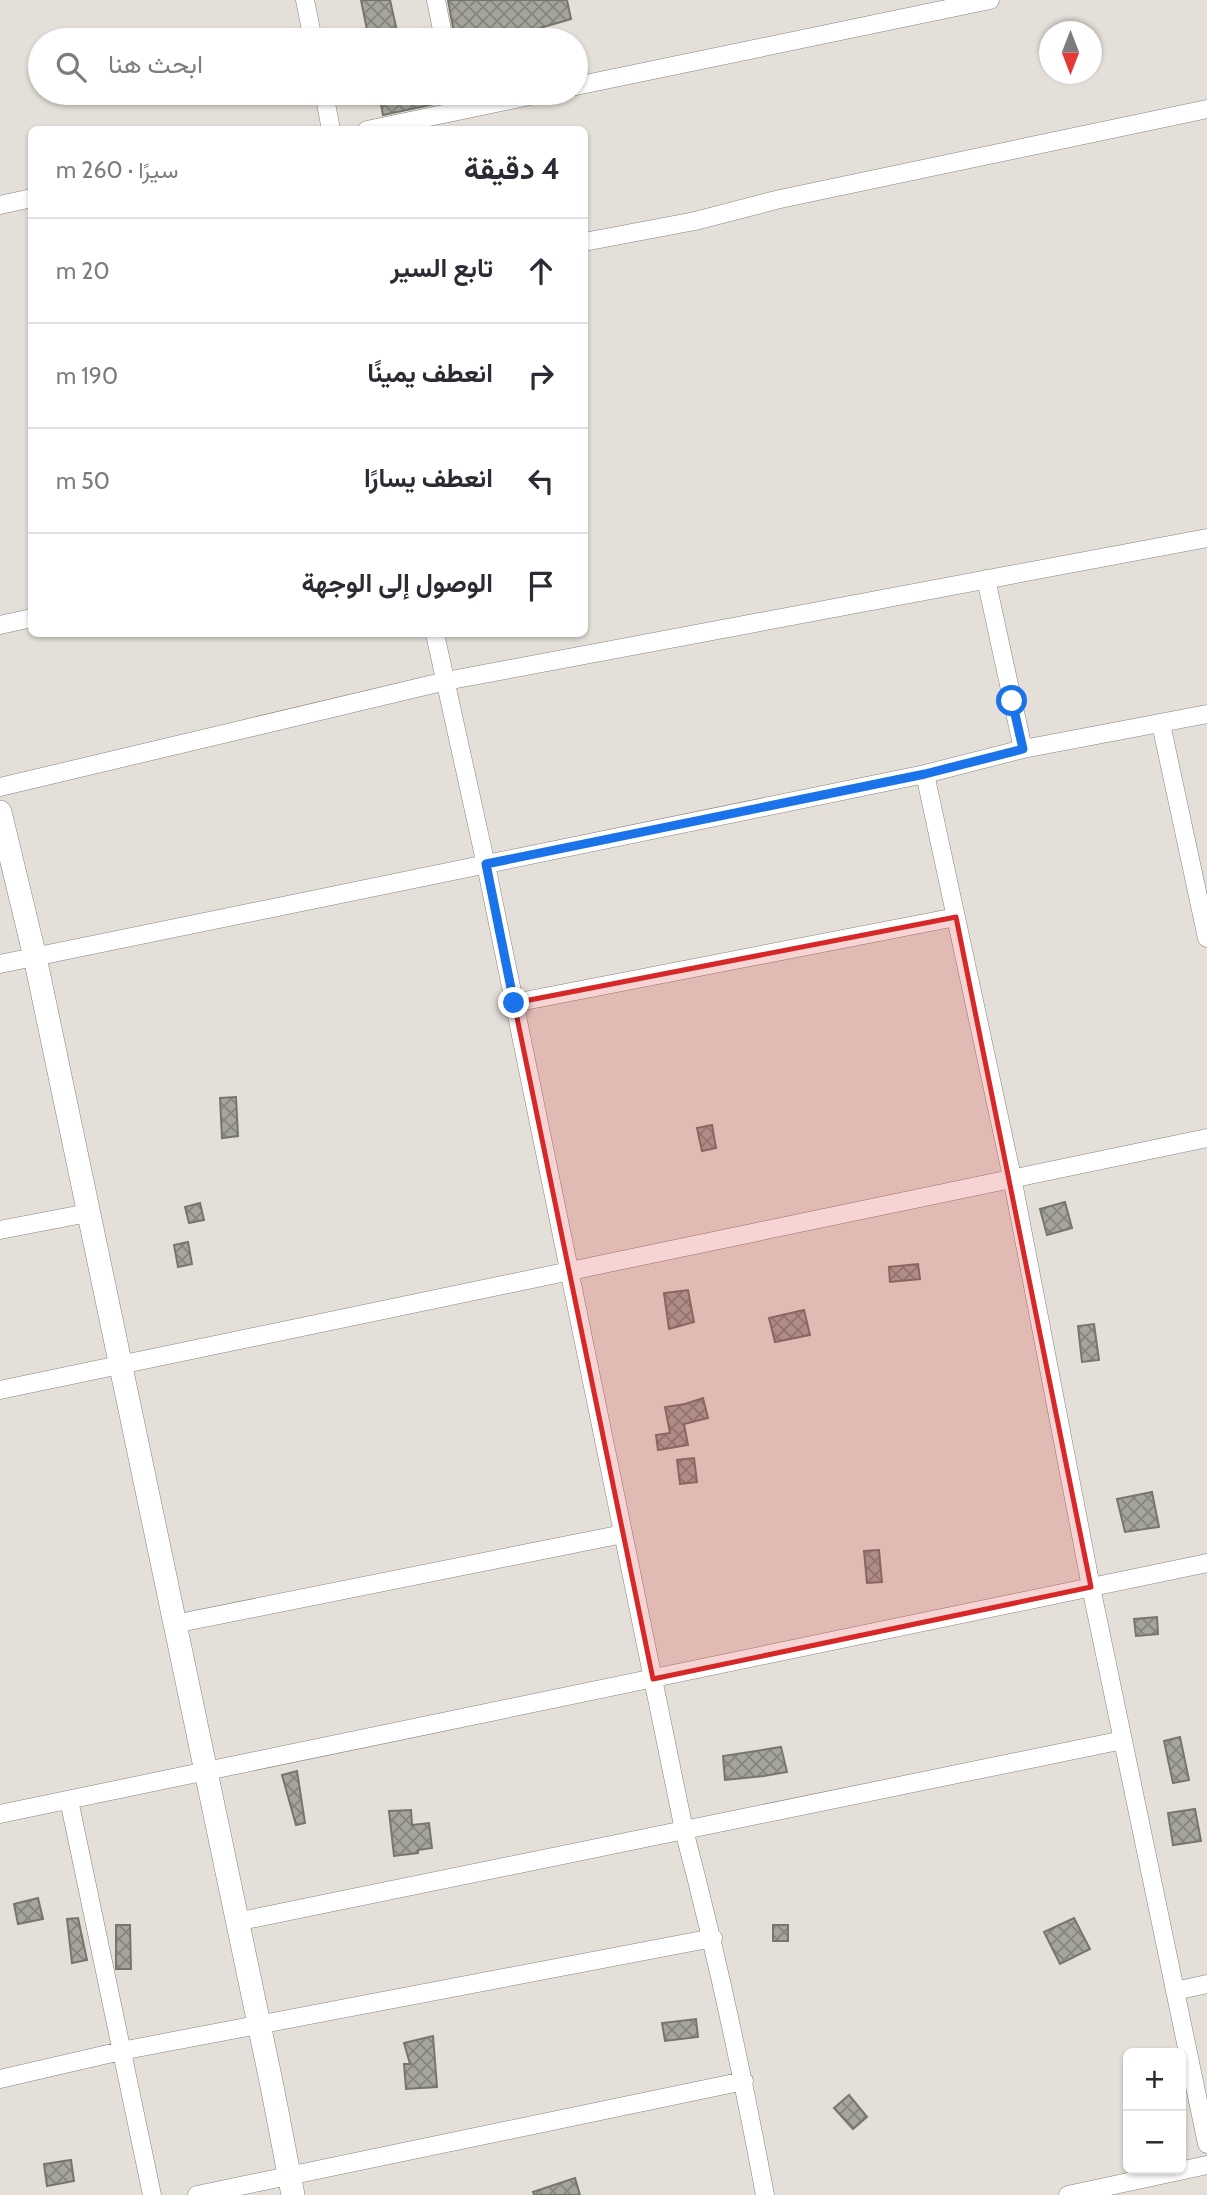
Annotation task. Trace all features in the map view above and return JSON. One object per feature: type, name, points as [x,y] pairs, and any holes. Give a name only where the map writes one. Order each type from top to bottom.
[{"type":"street","points":[[305,0],[311,28]]},
{"type":"street","points":[[436,0],[442,28]]},
{"type":"street","points":[[588,84],[990,0]]},
{"type":"street","points":[[326,105],[330,126]]},
{"type":"street","points":[[380,126],[446,105]]},
{"type":"street","points":[[588,241],[695,221],[780,198],[1207,109]]},
{"type":"street","points":[[0,205],[28,199]]},
{"type":"street","points":[[0,787],[446,681],[1207,538]]},
{"type":"street","points":[[986,579],[1023,749]]},
{"type":"street","points":[[0,625],[28,619]]},
{"type":"street","points":[[436,637],[486,864],[684,1830],[713,1938],[765,2195]]},
{"type":"street","points":[[0,964],[925,774],[1023,749],[1207,714]]},
{"type":"street","points":[[1161,724],[1207,938]]},
{"type":"street","points":[[925,774],[1012,1177],[1091,1587],[1207,2144]]},
{"type":"street","points":[[0,813],[35,957],[290,2185]]},
{"type":"street","points":[[514,1003],[956,917]]},
{"type":"street","points":[[0,1390],[1207,1138]]},
{"type":"street","points":[[0,1230],[88,1213]]},
{"type":"street","points":[[174,1624],[623,1534]]},
{"type":"street","points":[[0,1814],[1207,1563]]},
{"type":"street","points":[[236,1922],[1123,1740]]},
{"type":"street","points":[[68,1800],[152,2195]]},
{"type":"street","points":[[0,2078],[121,2051],[713,1938]]},
{"type":"street","points":[[1175,1991],[1207,1984]]},
{"type":"street","points":[[197,2195],[290,2185],[744,2081]]},
{"type":"street","points":[[1068,2195],[1207,2165]]},
{"type":"highlighted area","points":[[956,917],[1091,1587],[653,1679],[514,1003]]},
{"type":"building","points":[[361,0],[390,0],[396,28],[367,28]]},
{"type":"building","points":[[448,0],[567,0],[571,19],[540,28],[453,28]]},
{"type":"building","points":[[381,105],[430,105],[383,115]]},
{"type":"building","points":[[236,1097],[238,1136],[222,1138],[220,1098]]},
{"type":"building","points":[[712,1125],[716,1148],[702,1151],[697,1128]]},
{"type":"building","points":[[1065,1202],[1072,1228],[1047,1235],[1040,1209]]},
{"type":"building","points":[[200,1203],[204,1220],[189,1223],[185,1207]]},
{"type":"building","points":[[188,1242],[192,1264],[178,1267],[174,1245]]},
{"type":"building","points":[[918,1264],[920,1279],[890,1282],[889,1267]]},
{"type":"building","points":[[688,1290],[694,1322],[669,1329],[664,1293]]},
{"type":"building","points":[[804,1310],[810,1335],[775,1342],[769,1318]]},
{"type":"building","points":[[1094,1324],[1099,1360],[1082,1362],[1078,1326]]},
{"type":"building","points":[[703,1398],[708,1418],[684,1424],[688,1445],[658,1450],[656,1435],[670,1433],[665,1407]]},
{"type":"building","points":[[694,1458],[697,1482],[680,1484],[677,1460]]},
{"type":"building","points":[[1152,1492],[1159,1527],[1125,1532],[1117,1499]]},
{"type":"building","points":[[879,1550],[882,1582],[867,1583],[864,1551]]},
{"type":"building","points":[[1157,1617],[1158,1634],[1136,1636],[1134,1619]]},
{"type":"building","points":[[1180,1737],[1189,1780],[1173,1783],[1164,1741]]},
{"type":"building","points":[[781,1747],[787,1772],[725,1780],[723,1756]]},
{"type":"building","points":[[297,1771],[305,1823],[296,1825],[282,1775]]},
{"type":"building","points":[[1195,1809],[1201,1841],[1173,1845],[1168,1813]]},
{"type":"building","points":[[411,1810],[412,1825],[429,1823],[432,1848],[394,1856],[389,1811]]},
{"type":"building","points":[[38,1898],[43,1919],[18,1924],[14,1904]]},
{"type":"building","points":[[78,1918],[87,1960],[72,1963],[67,1919]]},
{"type":"building","points":[[1074,1918],[1090,1949],[1060,1964],[1044,1932]]},
{"type":"building","points":[[116,1925],[130,1925],[131,1969],[116,1969]]},
{"type":"building","points":[[773,1925],[788,1925],[788,1941],[773,1941]]},
{"type":"building","points":[[696,2019],[698,2037],[665,2041],[662,2023]]},
{"type":"building","points":[[433,2036],[437,2087],[406,2089],[404,2064],[410,2064],[404,2043]]},
{"type":"building","points":[[849,2095],[867,2117],[853,2129],[834,2108]]},
{"type":"building","points":[[71,2160],[74,2181],[47,2186],[44,2164]]},
{"type":"building","points":[[575,2178],[580,2195],[534,2195],[533,2192]]},
{"type":"route","points":[[514,1003],[486,864],[925,774],[1023,749],[1012,701]]}]
